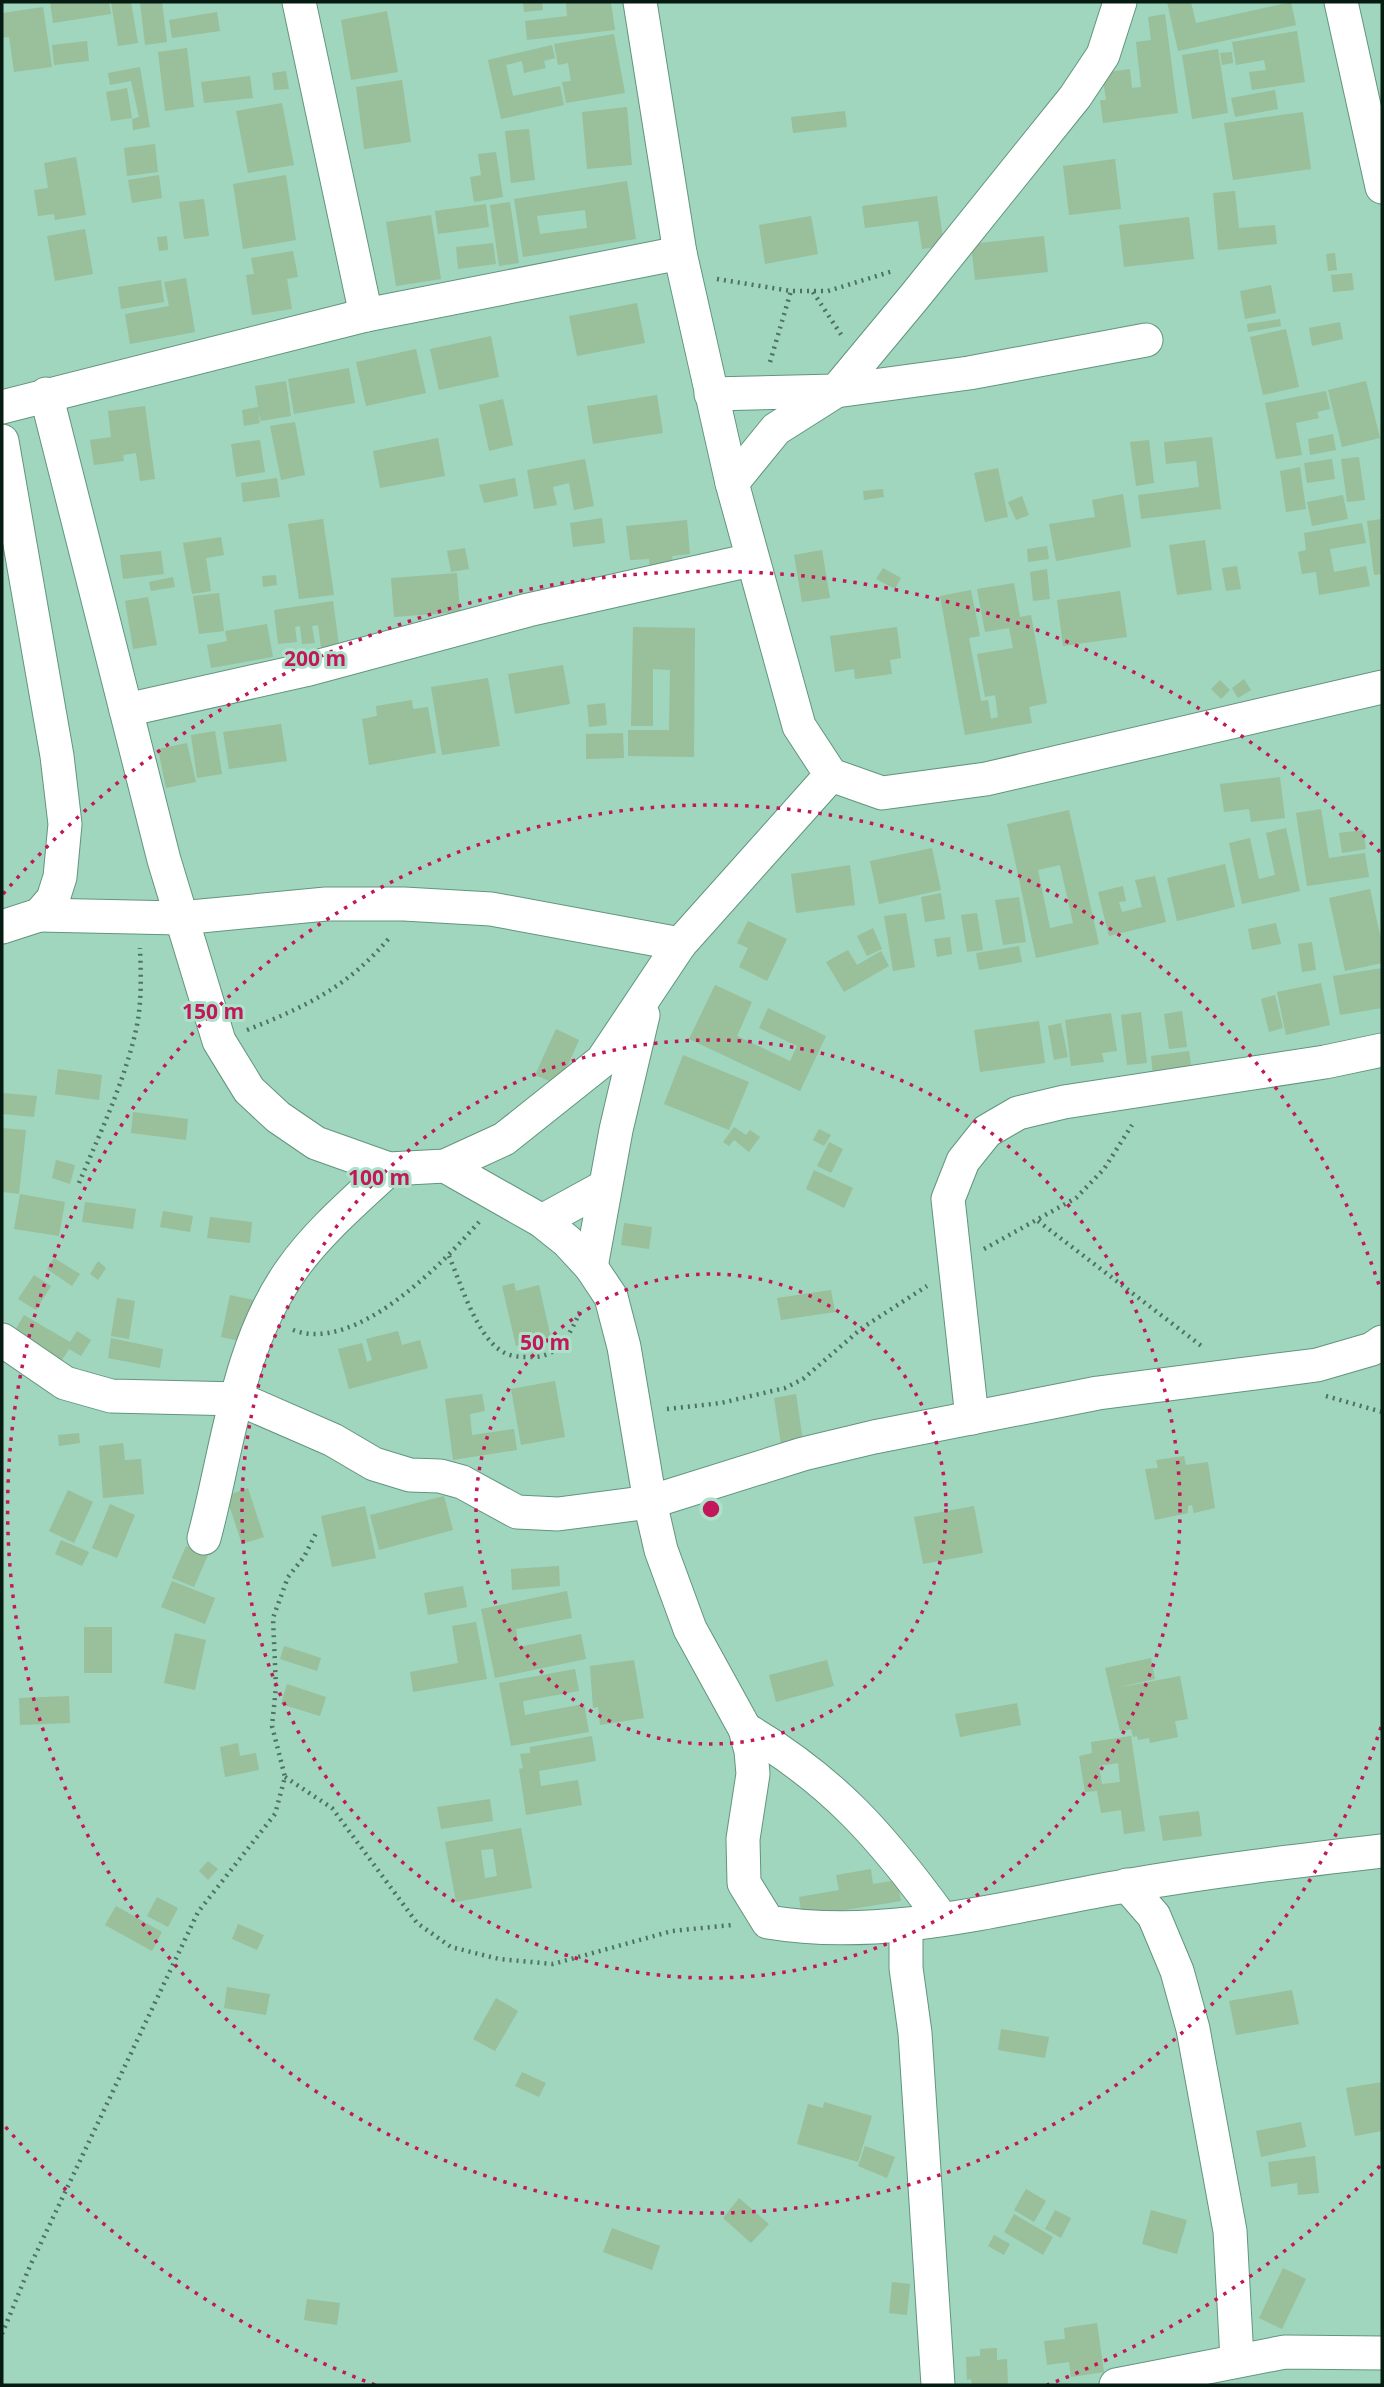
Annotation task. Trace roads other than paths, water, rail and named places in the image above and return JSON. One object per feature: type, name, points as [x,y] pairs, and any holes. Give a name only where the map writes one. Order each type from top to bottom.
[{"type":"street","points":[[299,2],[366,315]]},
{"type":"street","points":[[640,2],[682,264],[751,560],[799,726],[831,775],[882,793],[986,779],[1382,694]]},
{"type":"street","points":[[732,482],[776,429],[836,391],[1075,97],[1103,55],[1120,2]]},
{"type":"street","points":[[1341,2],[1382,187]]},
{"type":"street","points":[[2,407],[366,315],[682,264]]},
{"type":"street","points":[[711,394],[836,391],[969,373],[1146,340]]},
{"type":"street","points":[[46,394],[180,918],[219,1041],[249,1090],[278,1117],[316,1143],[389,1169],[445,1166],[504,1139],[602,1061],[648,996],[680,944],[831,775]]},
{"type":"street","points":[[2,441],[57,756],[65,824],[60,877],[52,899],[39,915]]},
{"type":"street","points":[[125,710],[305,670],[528,610],[751,560]]},
{"type":"street","points":[[2,927],[39,915],[180,918],[326,904],[404,904],[491,909],[680,944]]},
{"type":"street","points":[[591,1267],[604,1187],[648,996]]},
{"type":"street","points":[[972,1418],[967,1341],[948,1199],[963,1161],[987,1131],[1018,1113],[1064,1102],[1325,1062],[1382,1050]]},
{"type":"street","points":[[445,1166],[542,1221],[591,1267],[611,1297],[636,1411],[650,1502],[681,1607],[706,1662],[745,1729],[753,1774],[743,1839],[744,1883],[768,1922],[789,1926],[906,1926],[1127,1885],[1382,1851]]},
{"type":"street","points":[[204,1538],[249,1356],[265,1314],[292,1268],[338,1218],[389,1169]]},
{"type":"street","points":[[542,1221],[604,1187]]},
{"type":"street","points":[[2,1340],[65,1383],[111,1396],[239,1399],[333,1440],[374,1464],[410,1475],[440,1476],[462,1482],[517,1512],[558,1514],[650,1502],[803,1454],[972,1418],[1173,1381],[1239,1376],[1317,1365],[1372,1349],[1382,1342]]},
{"type":"street","points":[[745,1729],[793,1759],[856,1811],[888,1846],[942,1919]]},
{"type":"street","points":[[1127,1885],[1154,1916],[1177,1971],[1193,2029],[1230,2231],[1237,2359]]},
{"type":"street","points":[[906,1926],[906,1968],[915,2033],[938,2385]]},
{"type":"street","points":[[1116,2385],[1237,2359],[1284,2352],[1382,2353]]}]
